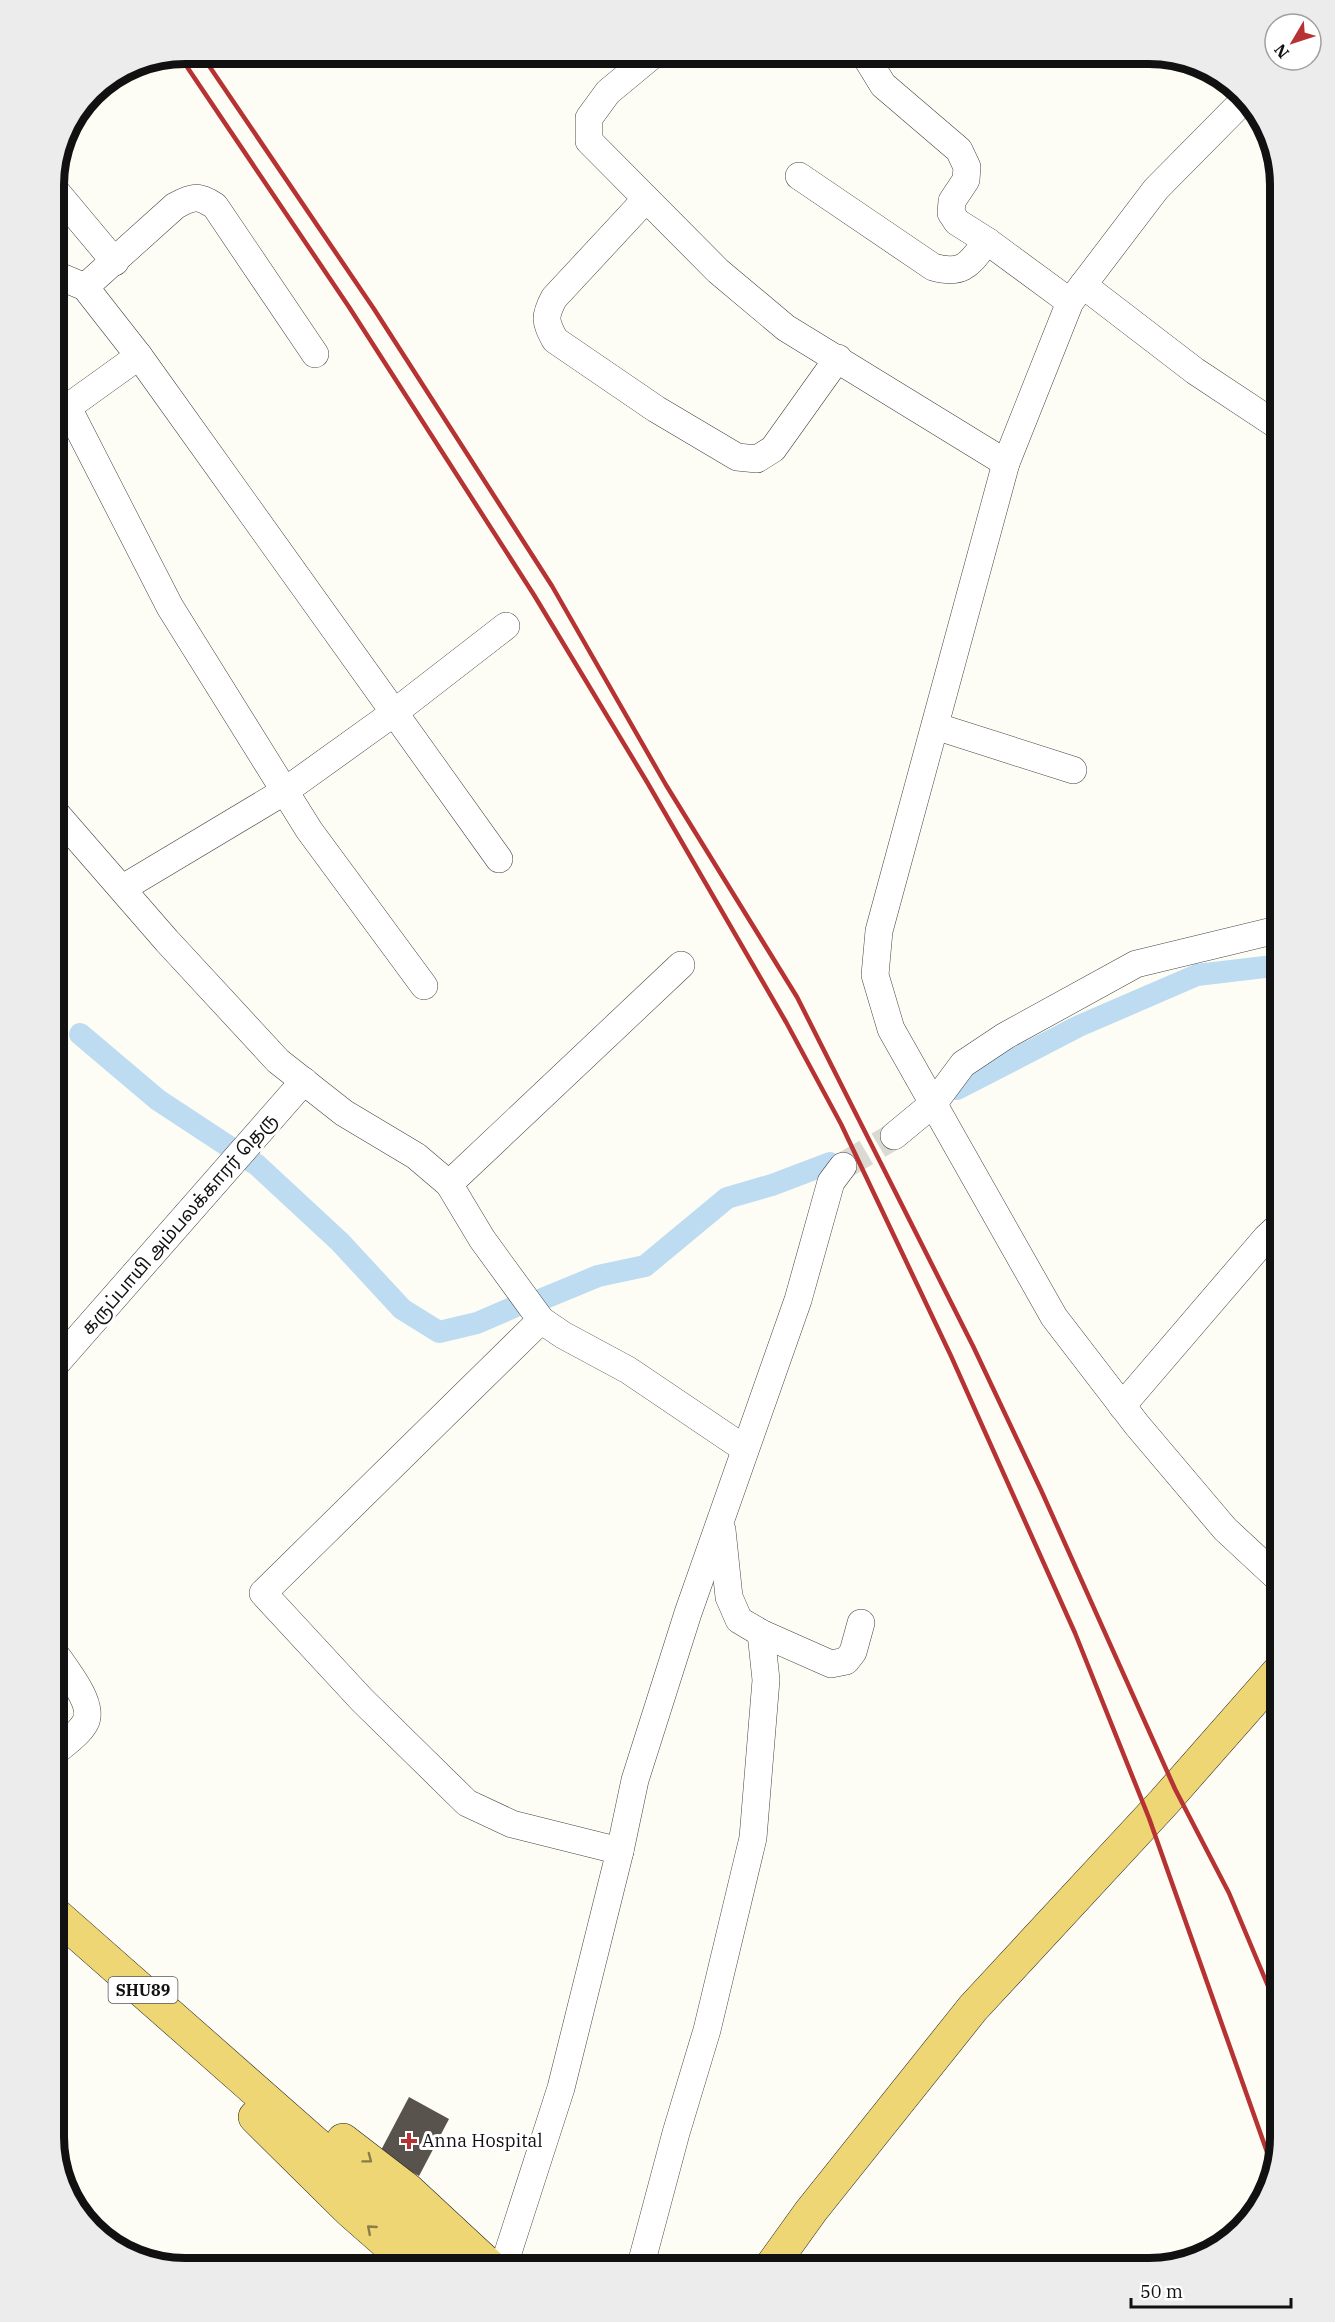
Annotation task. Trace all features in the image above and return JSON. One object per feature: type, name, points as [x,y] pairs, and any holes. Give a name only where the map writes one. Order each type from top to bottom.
[{"type":"main road","points":[[777,2258],[811,2211],[973,2008],[1164,1802],[1270,1682]]},
{"type":"main road","name":"SHU89","points":[[64,1922],[444,2257]]},
{"type":"main road","points":[[231,2068],[254,2116],[349,2210],[403,2257]]},
{"type":"main road","points":[[231,2068],[272,2086],[408,2190],[480,2257]]},
{"type":"street","points":[[641,64],[608,92],[590,118],[589,141],[718,271],[786,328],[1006,463]]},
{"type":"street","points":[[871,65],[883,85],[959,150],[967,167],[966,180],[952,201],[951,213],[957,222],[1076,293],[1270,421]]},
{"type":"street","points":[[1240,105],[1156,189],[1076,293],[1006,463],[879,931],[875,975],[891,1029],[1054,1317],[1122,1406],[1225,1528],[1270,1571]]},
{"type":"street","points":[[800,176],[933,267],[948,272],[962,268],[973,259],[987,241]]},
{"type":"street","points":[[85,287],[175,206],[189,198],[202,198],[215,206],[315,354]]},
{"type":"street","points":[[646,200],[554,298],[546,313],[547,325],[555,340],[656,409],[737,457],[757,459],[773,449],[838,358]]},
{"type":"street","points":[[65,202],[115,262]]},
{"type":"street","points":[[65,279],[85,287],[139,356],[499,859]]},
{"type":"street","points":[[65,410],[139,356]]},
{"type":"street","points":[[65,420],[170,607],[309,830],[423,986]]},
{"type":"street","points":[[123,888],[285,791],[394,712],[506,626]]},
{"type":"street","points":[[935,726],[1073,770]]},
{"type":"street","points":[[65,822],[167,941],[278,1061],[344,1113],[416,1156],[449,1184],[482,1239],[541,1320],[563,1335],[628,1370],[745,1449]]},
{"type":"street","points":[[894,1136],[934,1103],[963,1064],[1005,1036],[1136,964],[1270,932]]},
{"type":"street","points":[[449,1184],[681,965]]},
{"type":"street","name":"கருப்பாயி அம்பலக்காரர் தெரு","points":[[64,1354],[304,1081]]},
{"type":"street","points":[[506,2257],[561,2088],[620,1851],[635,1780],[688,1613],[798,1300],[831,1182],[843,1166]]},
{"type":"street","points":[[1122,1406],[1270,1234]]},
{"type":"street","points":[[541,1320],[263,1593],[362,1700],[467,1803],[512,1824],[620,1851]]},
{"type":"street","points":[[721,1523],[729,1597],[740,1620],[761,1633],[831,1664],[846,1661],[853,1652],[861,1623]]},
{"type":"street","points":[[643,2257],[676,2133],[707,2030],[753,1838],[766,1680],[761,1633]]},
{"type":"street","points":[[64,1667],[88,1708],[86,1722],[64,1743]]},
{"type":"building","points":[[409,2097],[449,2119],[419,2176],[379,2154]]},
{"type":"waterway","points":[[957,1089],[1079,1026],[1197,975],[1270,966]]},
{"type":"waterway","points":[[80,1034],[158,1100],[257,1165],[340,1242],[402,1309],[439,1332],[477,1323],[514,1307]]},
{"type":"waterway","points":[[540,1300],[598,1276],[645,1266],[727,1198],[772,1185],[830,1163]]},
{"type":"tunnel","points":[[843,1166],[894,1136]]},
{"type":"railway","points":[[185,64],[349,307],[534,595],[647,782],[786,1022],[841,1124],[951,1356],[1075,1633],[1149,1818],[1268,2156]]},
{"type":"railway","points":[[208,64],[374,309],[552,586],[666,785],[797,997],[973,1346],[1041,1490],[1175,1789],[1229,1893],[1270,1991]]},
{"type":"place","name":"Anna Hospital","points":[[409,2141]]}]
